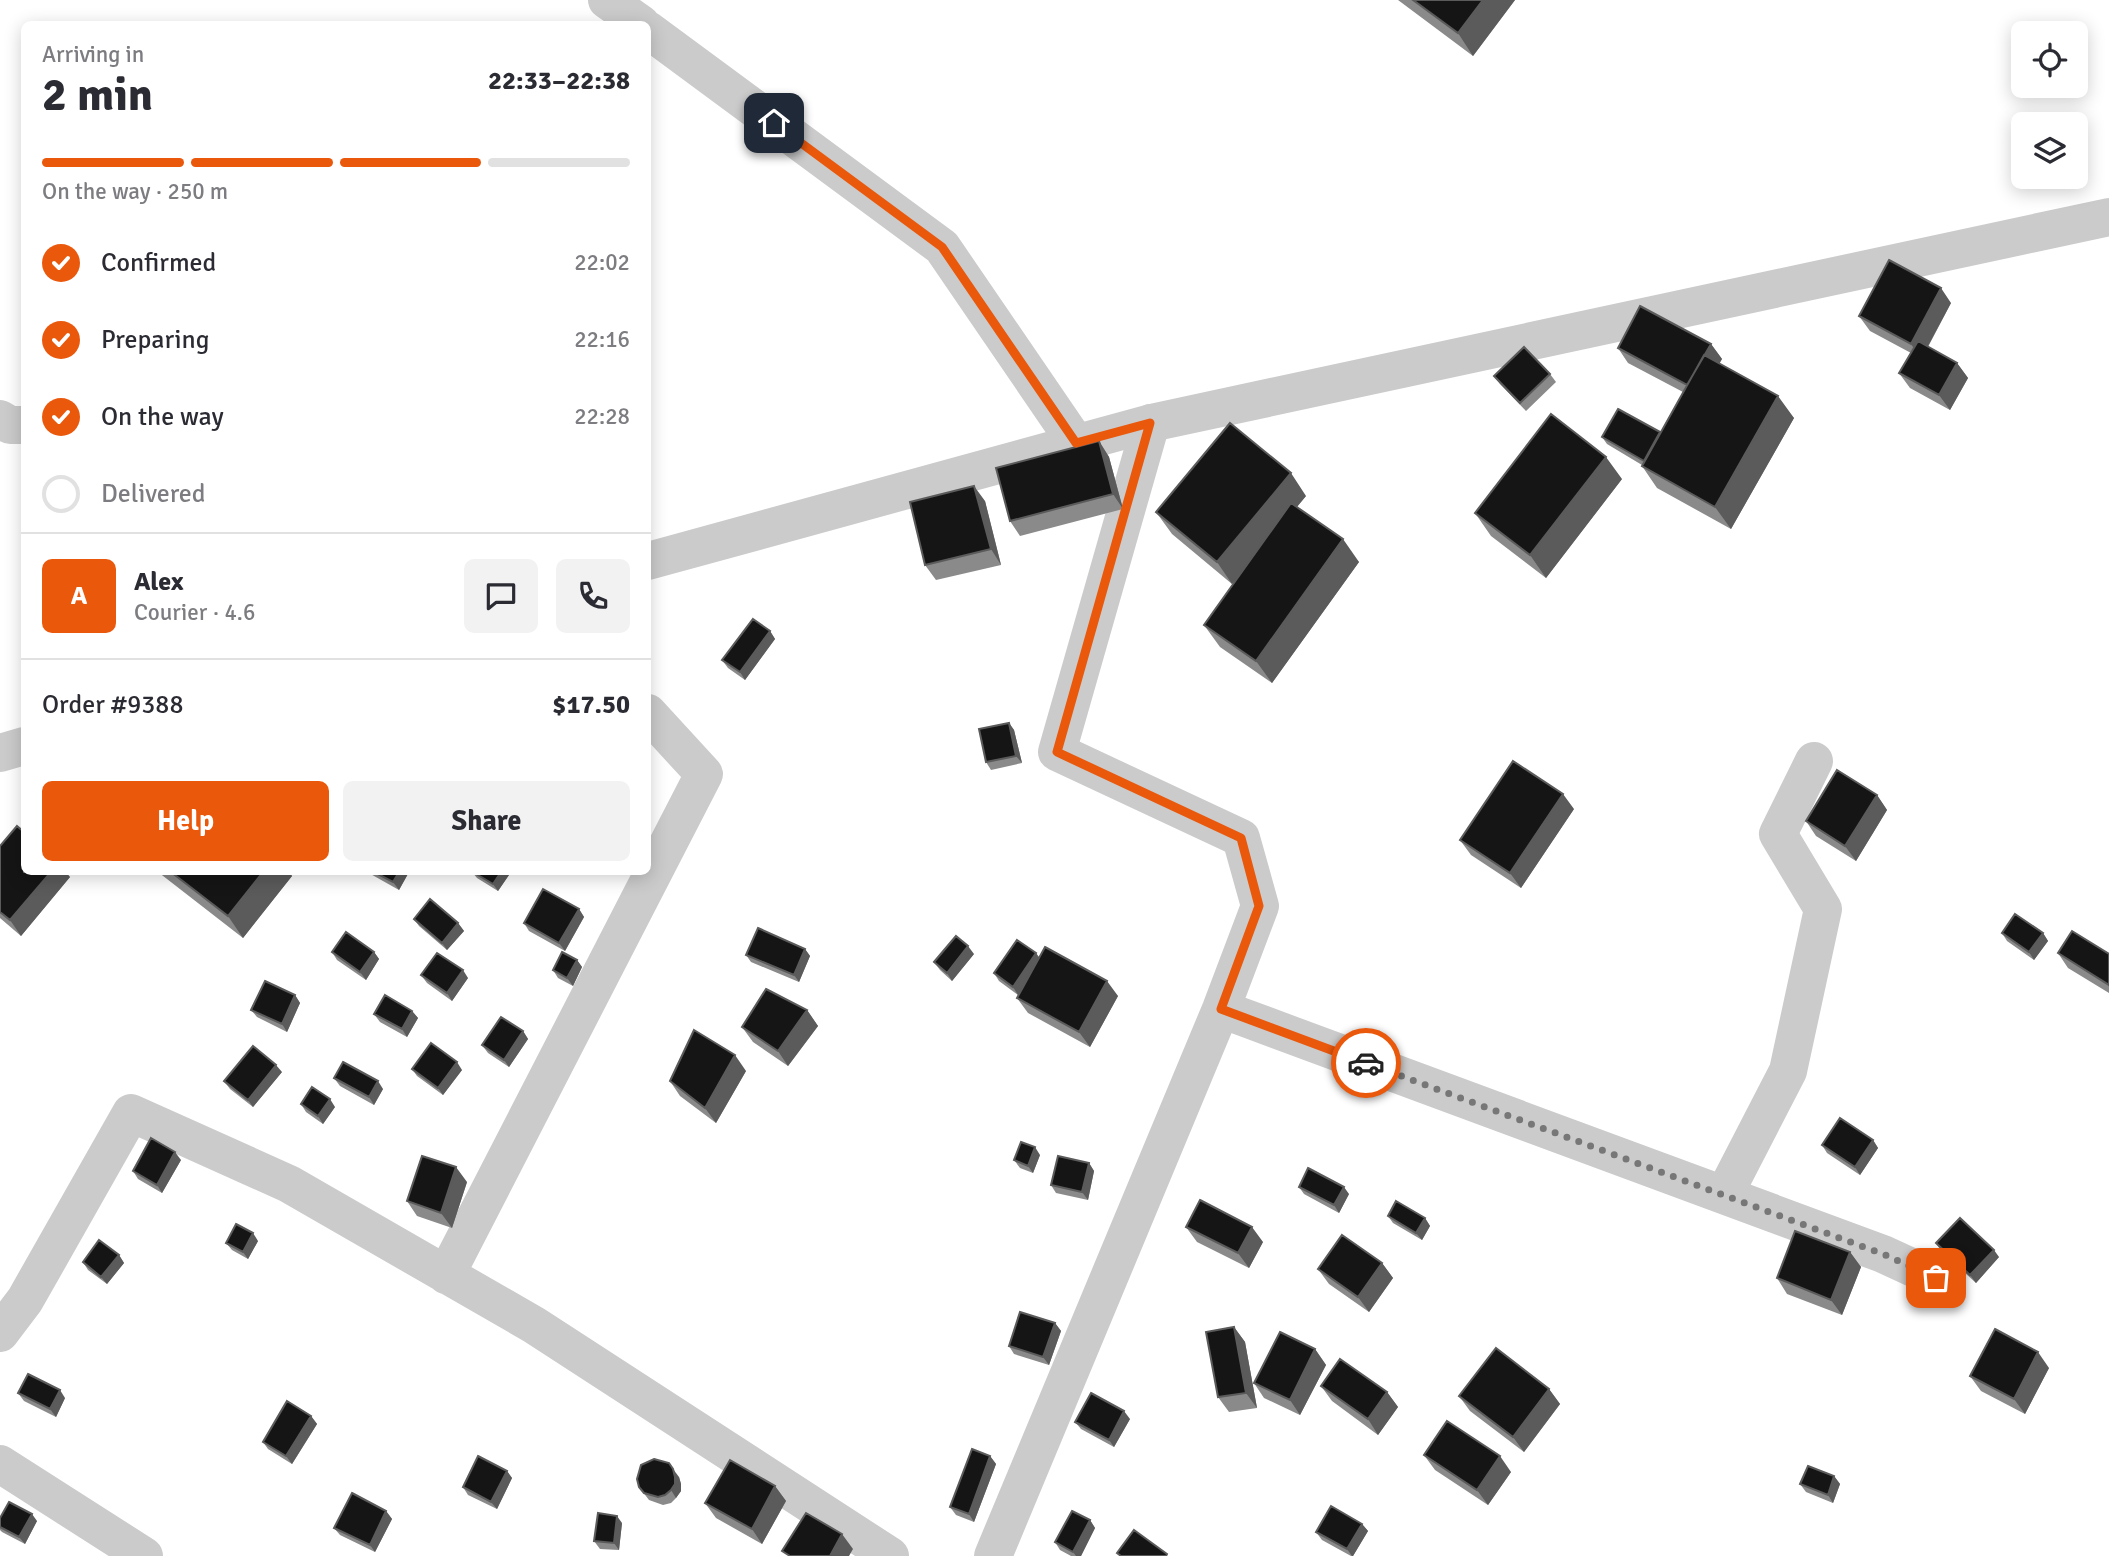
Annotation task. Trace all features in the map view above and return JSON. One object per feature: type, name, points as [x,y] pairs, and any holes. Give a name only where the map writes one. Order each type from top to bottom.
[{"type":"street","points":[[607,0],[637,21]]},
{"type":"street","points":[[651,32],[942,247],[1076,443]]},
{"type":"street","points":[[651,560],[1150,423],[2109,217]]},
{"type":"street","points":[[0,419],[10,425],[21,425]]},
{"type":"street","points":[[993,1556],[1221,1009],[1259,906],[1241,838],[1057,752],[1150,423]]},
{"type":"street","points":[[446,1275],[705,774],[651,716]]},
{"type":"street","points":[[0,753],[21,747]]},
{"type":"street","points":[[1724,1195],[1788,1071],[1823,909],[1778,834],[1814,761]]},
{"type":"street","points":[[1221,1009],[1883,1254],[1936,1278]]},
{"type":"street","points":[[0,1333],[25,1300],[131,1114],[289,1184],[534,1325],[890,1556]]},
{"type":"street","points":[[0,1464],[144,1556]]},
{"type":"building","points":[[1413,0],[1483,0],[1458,33]]},
{"type":"building","points":[[1889,260],[1941,288],[1911,344],[1859,316]]},
{"type":"building","points":[[1640,306],[1711,344],[1687,385],[1618,348]]},
{"type":"building","points":[[1918,341],[1957,363],[1939,395],[1899,373]]},
{"type":"building","points":[[1524,347],[1550,374],[1520,403],[1494,376]]},
{"type":"building","points":[[1704,355],[1778,396],[1715,507],[1642,466]]},
{"type":"building","points":[[1618,409],[1660,432],[1644,461],[1602,437]]},
{"type":"building","points":[[1551,414],[1606,457],[1530,555],[1475,513]]},
{"type":"building","points":[[1230,423],[1291,473],[1217,562],[1156,512]]},
{"type":"building","points":[[1099,441],[1113,494],[1010,521],[996,468]]},
{"type":"building","points":[[974,486],[991,549],[925,565],[910,502]]},
{"type":"building","points":[[1291,503],[1343,539],[1256,661],[1204,625]]},
{"type":"building","points":[[753,619],[770,631],[740,672],[722,660]]},
{"type":"building","points":[[1009,723],[1016,756],[986,762],[979,729]]},
{"type":"building","points":[[1513,761],[1563,794],[1510,873],[1460,840]]},
{"type":"building","points":[[1837,770],[1877,795],[1845,846],[1806,821]]},
{"type":"building","points":[[17,826],[21,829],[21,875],[48,875],[10,920],[0,912],[0,846]]},
{"type":"building","points":[[175,875],[261,875],[228,916]]},
{"type":"building","points":[[380,875],[397,875],[393,882]]},
{"type":"building","points":[[478,875],[499,875],[493,884]]},
{"type":"building","points":[[543,889],[579,909],[559,943],[524,923]]},
{"type":"building","points":[[430,899],[458,923],[442,943],[414,919]]},
{"type":"building","points":[[2015,914],[2043,933],[2029,952],[2002,933]]},
{"type":"building","points":[[758,928],[805,949],[794,975],[746,955]]},
{"type":"building","points":[[2072,931],[2109,954],[2109,985],[2058,953]]},
{"type":"building","points":[[346,932],[374,952],[360,972],[332,952]]},
{"type":"building","points":[[956,936],[968,946],[947,973],[934,962]]},
{"type":"building","points":[[1017,940],[1036,953],[1013,987],[994,973]]},
{"type":"building","points":[[1045,947],[1107,981],[1079,1032],[1017,998]]},
{"type":"building","points":[[562,952],[577,960],[567,978],[553,970]]},
{"type":"building","points":[[437,953],[463,970],[447,993],[421,975]]},
{"type":"building","points":[[265,981],[295,995],[282,1024],[251,1010]]},
{"type":"building","points":[[766,989],[807,1010],[778,1051],[742,1027]]},
{"type":"building","points":[[385,995],[412,1011],[402,1029],[374,1014]]},
{"type":"building","points":[[501,1017],[523,1031],[504,1060],[482,1045]]},
{"type":"building","points":[[694,1030],[735,1055],[705,1108],[670,1081]]},
{"type":"building","points":[[431,1043],[457,1062],[438,1088],[412,1069]]},
{"type":"building","points":[[253,1046],[276,1065],[248,1100],[224,1081]]},
{"type":"building","points":[[343,1062],[378,1081],[369,1097],[334,1078]]},
{"type":"building","points":[[312,1087],[330,1099],[318,1116],[301,1104]]},
{"type":"building","points":[[1840,1118],[1873,1140],[1855,1167],[1822,1145]]},
{"type":"building","points":[[151,1138],[175,1152],[157,1185],[133,1171]]},
{"type":"building","points":[[1021,1142],[1035,1147],[1028,1166],[1014,1160]]},
{"type":"building","points":[[422,1156],[456,1167],[441,1213],[407,1201]]},
{"type":"building","points":[[1058,1156],[1089,1163],[1082,1192],[1051,1185]]},
{"type":"building","points":[[1308,1168],[1344,1187],[1334,1205],[1299,1187]]},
{"type":"building","points":[[1200,1200],[1252,1227],[1238,1253],[1186,1227]]},
{"type":"building","points":[[1396,1201],[1425,1218],[1416,1233],[1388,1216]]},
{"type":"building","points":[[1960,1218],[1994,1250],[1970,1275],[1936,1243]]},
{"type":"building","points":[[236,1224],[253,1233],[243,1252],[226,1243]]},
{"type":"building","points":[[1795,1231],[1850,1252],[1831,1300],[1777,1278]]},
{"type":"building","points":[[1342,1235],[1382,1263],[1358,1297],[1318,1269]]},
{"type":"building","points":[[99,1240],[119,1255],[101,1277],[83,1262]]},
{"type":"building","points":[[1020,1312],[1055,1323],[1043,1357],[1009,1346]]},
{"type":"building","points":[[1234,1327],[1246,1393],[1218,1397],[1206,1332]]},
{"type":"building","points":[[1995,1329],[2038,1352],[2014,1399],[1970,1376]]},
{"type":"building","points":[[1280,1332],[1315,1349],[1290,1400],[1254,1383]]},
{"type":"building","points":[[1496,1348],[1549,1389],[1513,1437],[1459,1396]]},
{"type":"building","points":[[1340,1359],[1387,1392],[1368,1419],[1321,1386]]},
{"type":"building","points":[[28,1374],[60,1390],[50,1409],[18,1393]]},
{"type":"building","points":[[1091,1393],[1124,1411],[1109,1440],[1075,1422]]},
{"type":"building","points":[[287,1401],[311,1416],[286,1456],[263,1442]]},
{"type":"building","points":[[1447,1421],[1500,1456],[1477,1490],[1424,1455]]},
{"type":"building","points":[[972,1449],[990,1456],[969,1514],[950,1507]]},
{"type":"building","points":[[478,1456],[507,1471],[491,1502],[463,1487]]},
{"type":"building","points":[[654,1459],[669,1463],[675,1477],[671,1490],[658,1497],[644,1493],[637,1479],[641,1465]]},
{"type":"building","points":[[730,1460],[775,1486],[752,1529],[705,1503]]},
{"type":"building","points":[[1808,1466],[1834,1476],[1828,1495],[1800,1484]]},
{"type":"building","points":[[352,1493],[386,1511],[370,1545],[334,1528]]},
{"type":"building","points":[[9,1502],[32,1514],[19,1537],[0,1527],[0,1518]]},
{"type":"building","points":[[1331,1506],[1362,1524],[1347,1549],[1316,1532]]},
{"type":"building","points":[[1072,1511],[1090,1520],[1073,1552],[1055,1542]]},
{"type":"building","points":[[598,1513],[617,1516],[614,1543],[594,1541]]},
{"type":"building","points":[[806,1513],[842,1534],[830,1556],[790,1556],[782,1551]]},
{"type":"building","points":[[1134,1530],[1167,1554],[1166,1556],[1121,1556],[1117,1553]]},
{"type":"way so far","points":[[1366,1063],[1883,1254],[1936,1278]]},
{"type":"route","points":[[774,123],[942,247],[1076,443],[1150,423],[1057,752],[1241,838],[1259,906],[1221,1009],[1366,1063]]}]
